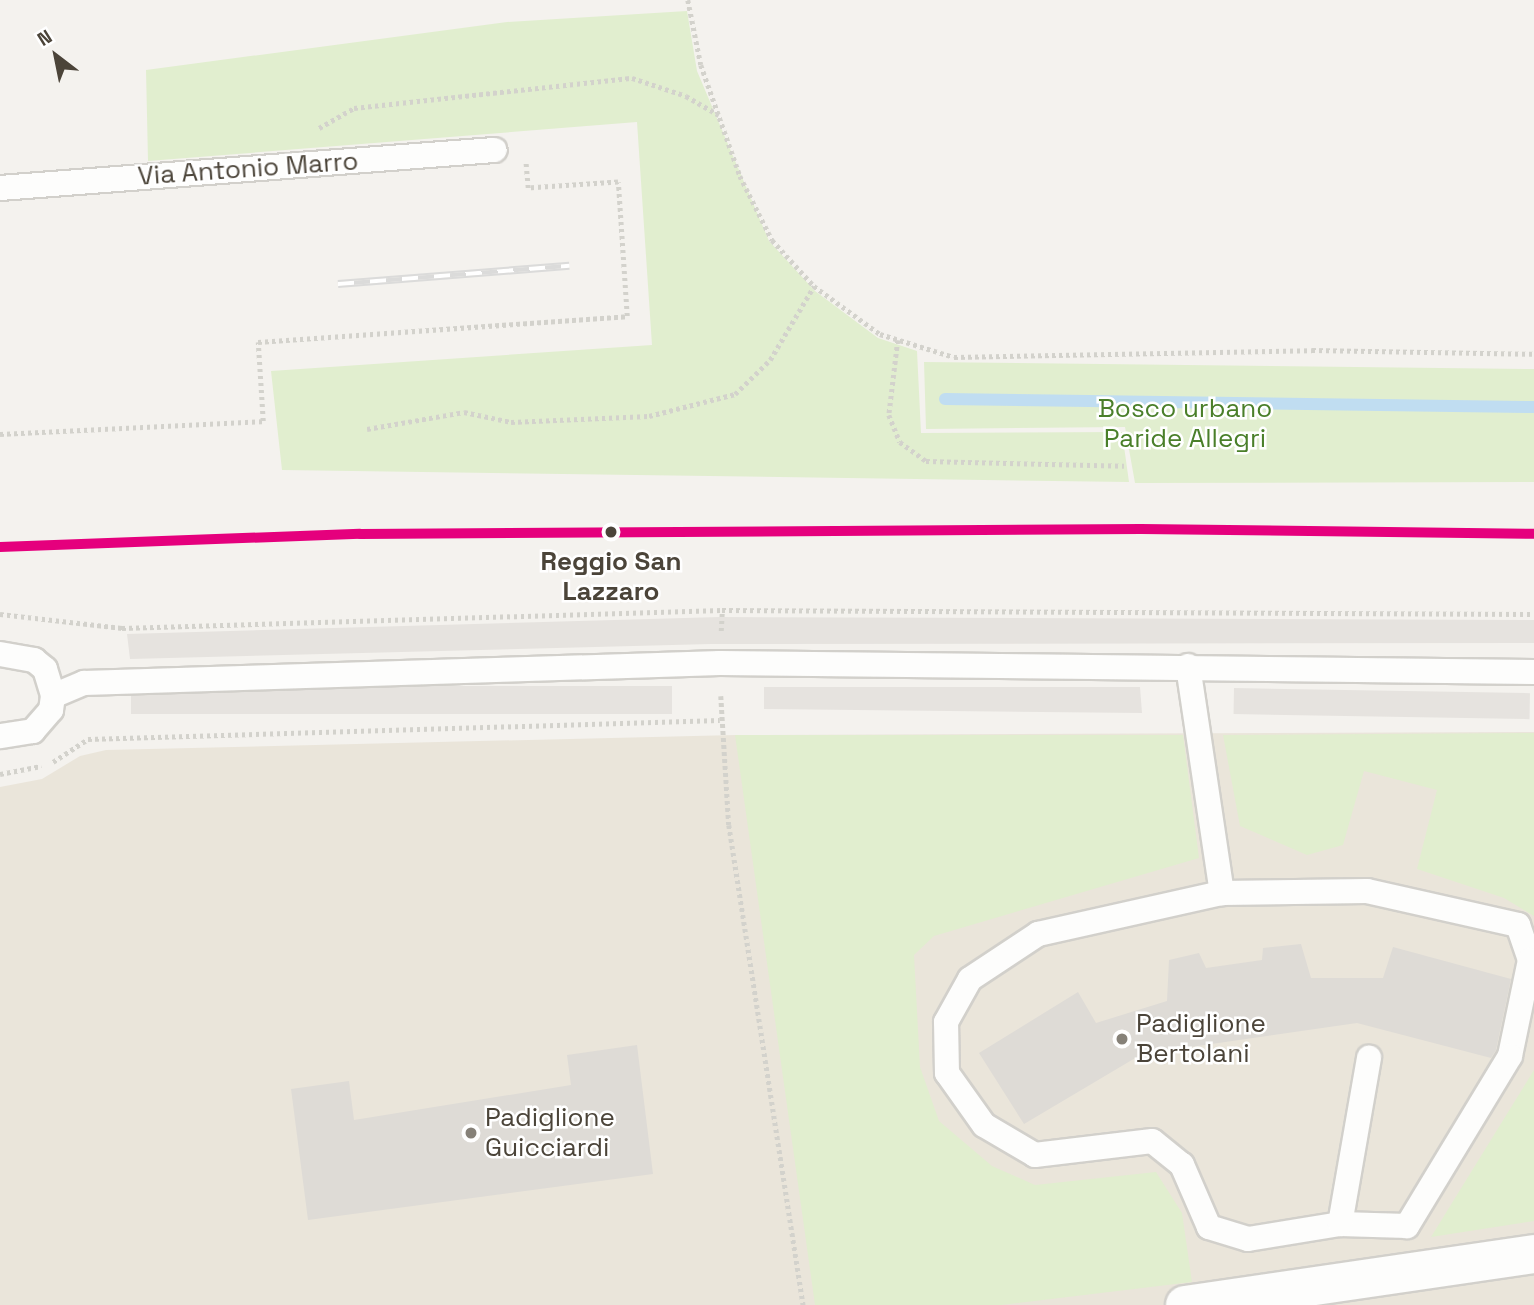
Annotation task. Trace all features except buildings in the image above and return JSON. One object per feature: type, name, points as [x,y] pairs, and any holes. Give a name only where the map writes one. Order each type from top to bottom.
[{"type":"street","points":[[1185,1305],[1274,1299],[1534,1254]]},
{"type":"lane","name":"Via Antonio Marro","points":[[0,188],[495,150]]},
{"type":"lane","points":[[0,654],[34,660],[45,669],[53,696],[51,710],[33,730],[0,736]]},
{"type":"lane","points":[[53,696],[84,683],[720,663],[1188,666],[1534,672]]},
{"type":"lane","points":[[1188,666],[1222,893]]},
{"type":"lane","points":[[1367,891],[1518,925],[1530,960],[1510,1056],[1408,1226],[1340,1224],[1248,1239],[1209,1227],[1182,1165],[1152,1141],[1035,1155],[984,1125],[947,1073],[946,1022],[970,979],[1038,934],[1222,893],[1367,891]]},
{"type":"lane","points":[[1340,1224],[1369,1057]]},
{"type":"path","points":[[688,0],[719,116],[772,240],[814,286],[898,340],[954,357],[1312,351],[1534,354]]},
{"type":"path","points":[[309,135],[354,107],[632,78],[686,96],[719,116]]},
{"type":"path","points":[[0,434],[263,421],[258,342],[626,317],[618,182],[528,188],[524,147],[495,150]]},
{"type":"path","points":[[367,429],[464,412],[512,422],[649,415],[735,394],[770,360],[814,286]]},
{"type":"path","points":[[898,340],[889,415],[900,442],[926,461],[1124,466]]},
{"type":"path","points":[[0,614],[122,628],[722,610],[1534,614]]},
{"type":"path","points":[[720,663],[720,720],[729,825],[803,1305]]},
{"type":"path","points":[[0,774],[51,763],[88,739],[720,720]]},
{"type":"shaded area","points":[[720,617],[1534,620],[1534,643],[711,644],[130,659],[127,634]]},
{"type":"shaded area","points":[[131,686],[672,686],[672,714],[131,714]]},
{"type":"shaded area","points":[[764,687],[1140,687],[1142,713],[764,709]]},
{"type":"shaded area","points":[[1234,688],[1530,693],[1530,719],[1234,714]]},
{"type":"shaded area","points":[[1534,732],[1534,1305],[0,1305],[0,787],[42,779],[80,756],[106,750],[735,735]]},
{"type":"green space","points":[[687,11],[697,71],[769,241],[815,291],[878,338],[917,351],[921,433],[1122,432],[1129,482],[282,470],[271,371],[652,345],[637,122],[148,161],[146,70],[507,22]]},
{"type":"green space","name":"Bosco urbano Paride Allegri","points":[[924,362],[1534,369],[1534,482],[1135,483],[1125,427],[926,429]]},
{"type":"green space","points":[[1534,733],[1534,916],[1504,898],[1417,869],[1437,790],[1364,771],[1343,845],[1307,855],[1240,826],[1223,735]]},
{"type":"green space","points":[[735,735],[1183,735],[1199,858],[934,936],[914,955],[920,1067],[939,1121],[992,1166],[1035,1185],[1156,1172],[1182,1213],[1192,1282],[1001,1305],[815,1305]]},
{"type":"green space","points":[[1534,1070],[1534,1221],[1431,1237]]},
{"type":"waterway","points":[[945,399],[1534,407]]},
{"type":"railway","points":[[338,284],[569,266]]},
{"type":"transit line","points":[[0,547],[360,534],[1141,529],[1534,534]]},
{"type":"place","name":"Reggio San Lazzaro","points":[[611,532]]},
{"type":"place","name":"Padiglione Bertolani","points":[[1122,1039]]},
{"type":"place","name":"Padiglione Guicciardi","points":[[471,1133]]}]
